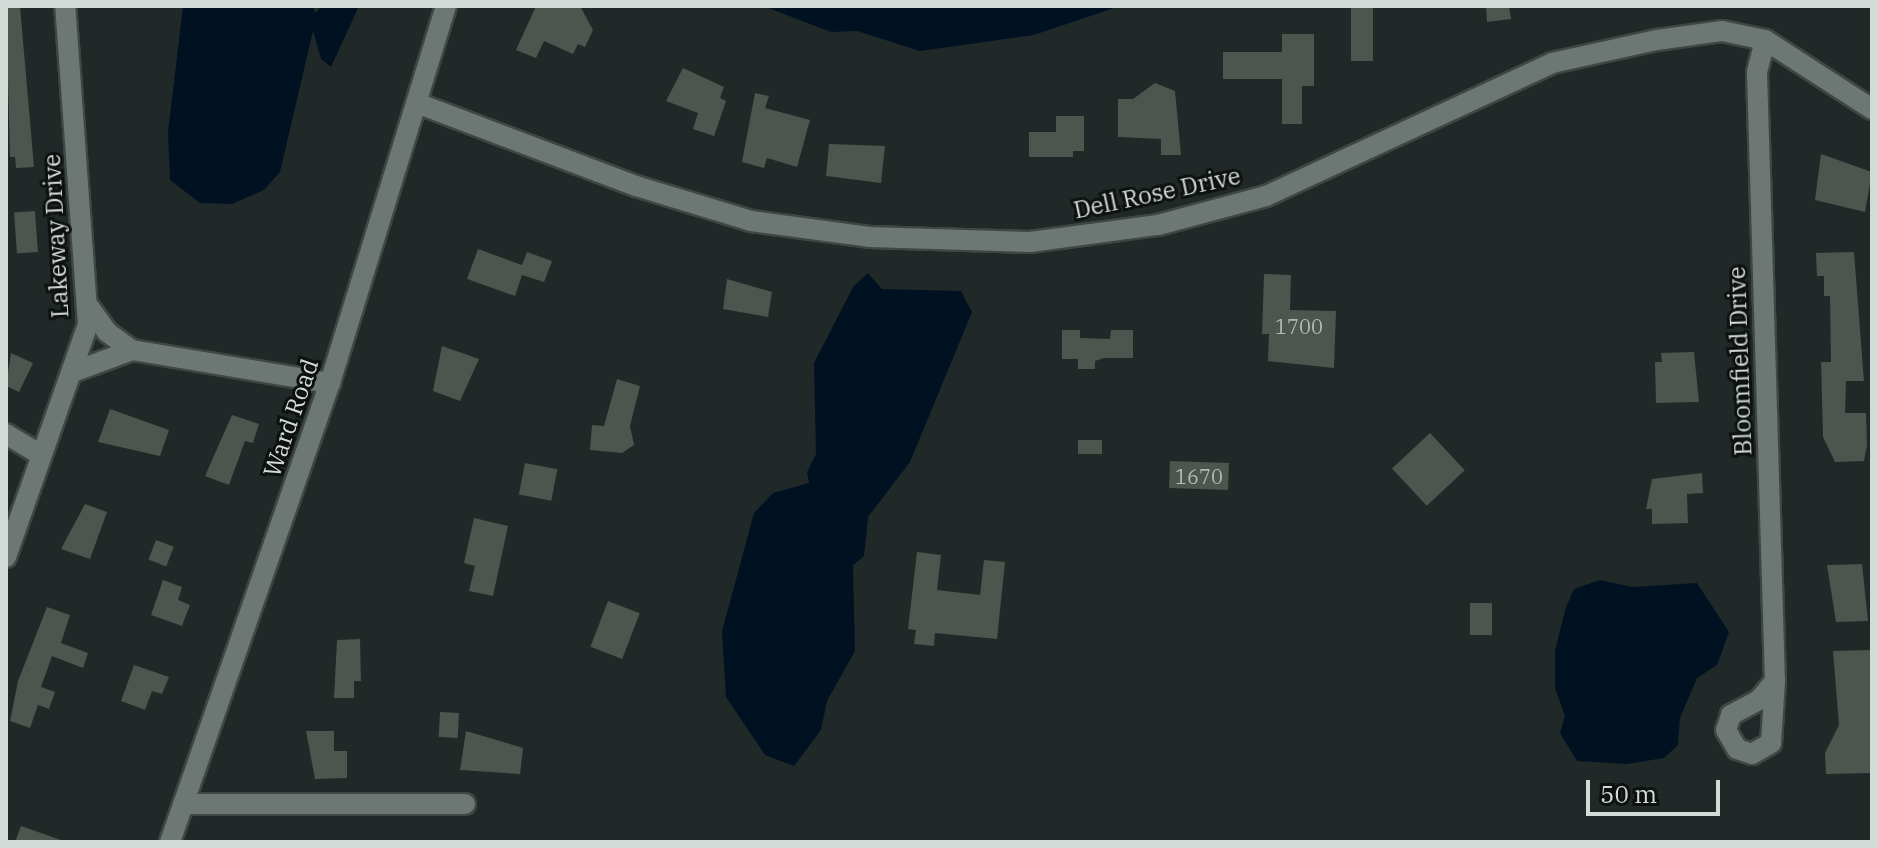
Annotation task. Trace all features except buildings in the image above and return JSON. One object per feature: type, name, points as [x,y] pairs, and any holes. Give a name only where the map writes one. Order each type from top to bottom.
[{"type":"street","name":"Lakeway Drive","points":[[6,557],[73,372],[89,307],[65,6]]},
{"type":"street","name":"Ward Road","points":[[170,842],[330,383],[419,104],[446,6]]},
{"type":"street","name":"Dell Rose Drive","points":[[419,104],[636,186],[751,221],[869,237],[1030,242],[1158,225],[1266,196],[1516,78],[1581,55],[1708,32],[1765,40],[1872,109]]},
{"type":"street","name":"Bloomfield Drive","points":[[1765,40],[1757,72],[1775,681]]},
{"type":"street","points":[[89,307],[107,332],[132,350],[330,383]]},
{"type":"street","points":[[73,372],[132,350]]},
{"type":"street","points":[[6,434],[41,455]]},
{"type":"street","points":[[183,804],[465,804]]},
{"type":"water","points":[[183,6],[313,6],[315,13],[322,6],[359,6],[331,67],[321,59],[313,31],[280,172],[264,190],[232,204],[200,203],[170,180],[168,132]]},
{"type":"water","points":[[763,6],[1120,6],[1034,35],[920,51],[857,31],[831,32]]},
{"type":"water","points":[[868,273],[882,289],[961,291],[972,312],[910,462],[868,517],[864,556],[853,565],[855,651],[827,701],[821,730],[794,766],[765,755],[726,697],[722,631],[754,513],[773,493],[809,483],[807,472],[816,454],[814,363],[853,287]]},
{"type":"water","points":[[1600,580],[1632,587],[1697,583],[1729,632],[1717,665],[1697,678],[1680,718],[1678,745],[1664,758],[1627,764],[1577,761],[1560,733],[1565,716],[1555,688],[1555,650],[1566,607],[1574,589]]}]
